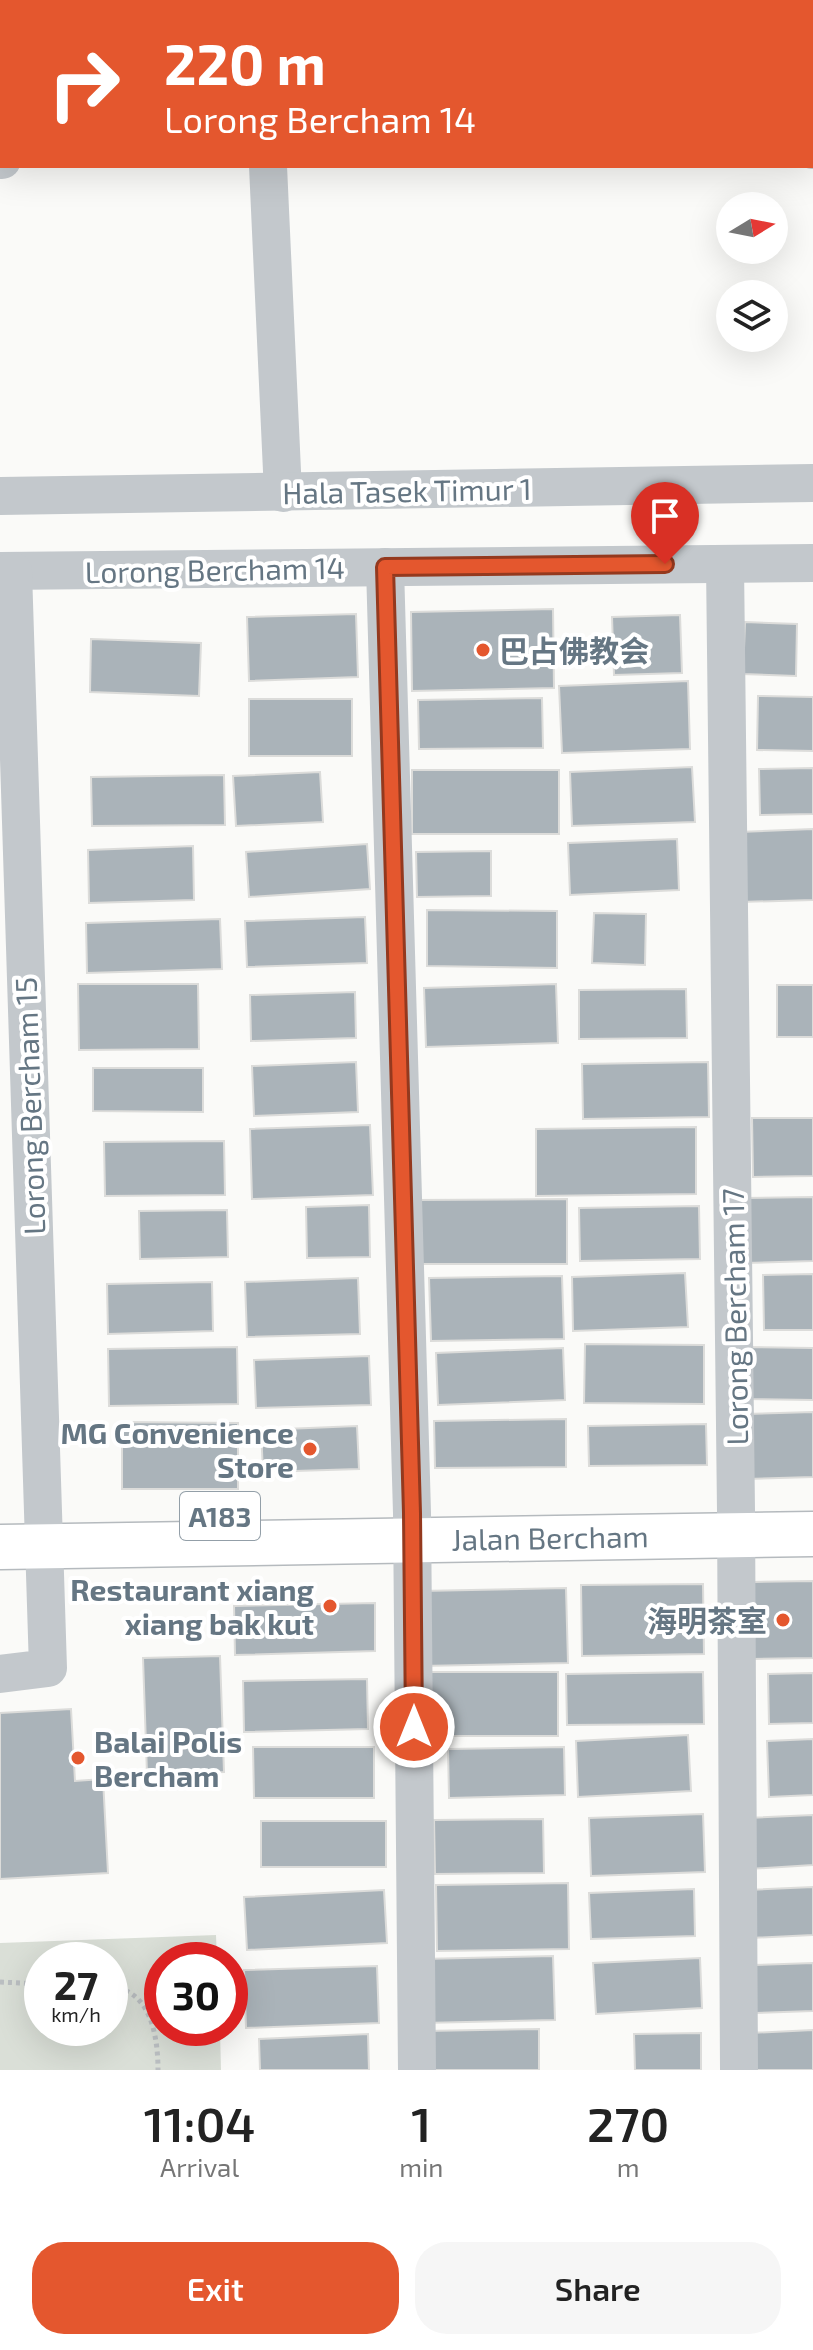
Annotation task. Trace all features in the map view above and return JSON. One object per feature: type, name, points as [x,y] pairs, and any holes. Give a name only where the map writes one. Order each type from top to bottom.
[{"type":"main road","name":"Jalan Bercham","points":[[736,1523],[813,1510]]},
{"type":"main road","name":"Jalan Bercham","points":[[0,1547],[28,1528],[736,1523],[813,1534]]},
{"type":"street","points":[[268,168],[283,493]]},
{"type":"street","name":"Hala Tasek Timur 1","points":[[0,496],[813,483]]},
{"type":"street","name":"Lorong Bercham 14","points":[[6,571],[813,563]]},
{"type":"street","name":"Lorong Bercham 17","points":[[725,564],[739,2070]]},
{"type":"street","points":[[385,567],[412,1526],[417,2070]]},
{"type":"street","name":"Lorong Bercham 15","points":[[0,1674],[48,1668],[28,1528],[6,571]]},
{"type":"path","points":[[0,1982],[24,1983]]},
{"type":"path","points":[[128,1993],[140,1999],[154,2024],[158,2070]]},
{"type":"shaded area","points":[[216,1935],[216,1942],[144,1942],[144,2046],[220,2046],[221,2070],[0,2070],[0,1943],[24,1942],[24,2046],[128,2046],[128,1942],[27,1942]]},
{"type":"building","name":"巴占佛教会","points":[[553,609],[554,688],[412,691],[411,612]]},
{"type":"building","points":[[356,614],[358,677],[249,681],[247,617]]},
{"type":"building","points":[[680,615],[682,673],[614,675],[612,617]]},
{"type":"building","points":[[745,622],[797,624],[796,676],[743,674]]},
{"type":"building","points":[[91,639],[201,643],[199,696],[90,692]]},
{"type":"building","points":[[688,681],[690,749],[562,753],[559,686]]},
{"type":"building","points":[[758,696],[813,697],[813,751],[757,750]]},
{"type":"building","points":[[542,698],[543,748],[419,749],[418,700]]},
{"type":"building","points":[[249,699],[352,699],[352,756],[249,756]]},
{"type":"building","points":[[692,767],[695,822],[572,826],[570,772]]},
{"type":"building","points":[[813,768],[813,814],[760,815],[759,769]]},
{"type":"building","points":[[412,770],[559,770],[559,834],[412,834]]},
{"type":"building","points":[[320,772],[323,822],[236,826],[233,776]]},
{"type":"building","points":[[224,775],[225,825],[92,826],[91,777]]},
{"type":"building","points":[[813,829],[813,900],[740,902],[739,832]]},
{"type":"building","points":[[677,839],[679,890],[570,895],[568,843]]},
{"type":"building","points":[[367,844],[370,889],[249,897],[246,852]]},
{"type":"building","points":[[193,846],[194,900],[89,903],[88,850]]},
{"type":"building","points":[[491,851],[491,896],[417,897],[416,852]]},
{"type":"building","points":[[427,910],[557,911],[557,968],[427,966]]},
{"type":"building","points":[[594,913],[646,914],[645,965],[592,963]]},
{"type":"building","points":[[365,917],[367,963],[247,967],[245,921]]},
{"type":"building","points":[[220,919],[222,969],[87,973],[86,923]]},
{"type":"building","points":[[78,984],[198,984],[199,1049],[79,1050]]},
{"type":"building","points":[[556,984],[558,1043],[426,1047],[424,988]]},
{"type":"building","points":[[777,985],[813,985],[813,1037],[777,1037]]},
{"type":"building","points":[[686,989],[687,1038],[579,1039],[579,990]]},
{"type":"building","points":[[355,992],[356,1038],[251,1041],[250,995]]},
{"type":"building","points":[[356,1062],[358,1112],[254,1116],[252,1066]]},
{"type":"building","points":[[708,1062],[709,1117],[583,1119],[582,1064]]},
{"type":"building","points":[[93,1068],[203,1068],[203,1112],[93,1111]]},
{"type":"building","points":[[752,1118],[813,1118],[813,1176],[753,1177]]},
{"type":"building","points":[[370,1125],[373,1195],[252,1199],[250,1129]]},
{"type":"building","points":[[696,1127],[696,1194],[536,1196],[536,1129]]},
{"type":"building","points":[[224,1141],[225,1195],[105,1196],[104,1142]]},
{"type":"building","points":[[813,1197],[813,1261],[745,1263],[743,1198]]},
{"type":"building","points":[[567,1199],[567,1264],[416,1264],[416,1200]]},
{"type":"building","points":[[369,1205],[370,1257],[307,1258],[306,1207]]},
{"type":"building","points":[[699,1206],[700,1259],[580,1261],[579,1208]]},
{"type":"building","points":[[227,1210],[228,1257],[140,1259],[139,1211]]},
{"type":"building","points":[[685,1273],[688,1327],[573,1331],[572,1277]]},
{"type":"building","points":[[813,1274],[813,1330],[764,1330],[763,1275]]},
{"type":"building","points":[[562,1276],[564,1339],[431,1341],[429,1278]]},
{"type":"building","points":[[358,1278],[360,1334],[247,1337],[245,1282]]},
{"type":"building","points":[[212,1282],[213,1331],[108,1334],[107,1284]]},
{"type":"building","points":[[585,1344],[704,1345],[704,1404],[584,1403]]},
{"type":"building","points":[[237,1347],[238,1404],[109,1406],[108,1349]]},
{"type":"building","points":[[746,1347],[813,1348],[813,1400],[746,1399]]},
{"type":"building","points":[[563,1348],[565,1400],[438,1405],[436,1353]]},
{"type":"building","points":[[369,1356],[371,1405],[256,1408],[254,1360]]},
{"type":"building","points":[[813,1412],[813,1477],[746,1479],[744,1414]]},
{"type":"building","points":[[566,1419],[566,1467],[435,1468],[434,1421]]},
{"type":"building","points":[[122,1422],[238,1423],[238,1489],[122,1489]]},
{"type":"building","points":[[706,1424],[707,1465],[589,1466],[588,1426]]},
{"type":"building","name":"MG Convenience Store","points":[[357,1426],[359,1469],[263,1472],[261,1430]]},
{"type":"building","name":"海明茶室","points":[[813,1581],[813,1658],[753,1659],[753,1582]]},
{"type":"building","points":[[703,1584],[704,1654],[582,1656],[581,1585]]},
{"type":"building","points":[[566,1588],[568,1663],[421,1666],[420,1591]]},
{"type":"building","points":[[375,1603],[375,1651],[235,1655],[234,1606]]},
{"type":"building","points":[[220,1656],[224,1772],[147,1774],[143,1658]]},
{"type":"building","points":[[419,1672],[558,1672],[558,1736],[420,1736]]},
{"type":"building","points":[[703,1672],[704,1724],[567,1725],[566,1674]]},
{"type":"building","points":[[813,1673],[813,1723],[769,1724],[768,1674]]},
{"type":"building","points":[[367,1679],[368,1729],[244,1732],[243,1681]]},
{"type":"building","points":[[71,1709],[75,1781],[103,1779],[108,1873],[0,1879],[0,1713]]},
{"type":"building","points":[[688,1735],[691,1791],[578,1797],[576,1741]]},
{"type":"building","points":[[813,1739],[813,1795],[769,1797],[767,1741]]},
{"type":"building","points":[[253,1747],[374,1747],[374,1798],[254,1798]]},
{"type":"building","points":[[564,1747],[565,1795],[449,1798],[448,1749]]},
{"type":"building","points":[[703,1814],[705,1872],[591,1876],[589,1818]]},
{"type":"building","points":[[813,1815],[813,1865],[749,1869],[747,1818]]},
{"type":"building","points":[[543,1819],[544,1873],[435,1874],[434,1820]]},
{"type":"building","points":[[261,1821],[386,1821],[386,1867],[261,1867]]},
{"type":"building","points":[[568,1883],[569,1949],[437,1951],[436,1885]]},
{"type":"building","points":[[813,1887],[813,1935],[751,1938],[748,1890]]},
{"type":"building","points":[[694,1889],[695,1936],[591,1939],[589,1893]]},
{"type":"building","points":[[384,1890],[387,1943],[248,1950],[244,1897]]},
{"type":"building","points":[[553,1956],[555,2020],[423,2023],[421,1959]]},
{"type":"building","points":[[700,1958],[702,2008],[596,2014],[593,1963]]},
{"type":"building","points":[[813,1963],[813,2011],[754,2013],[753,1965]]},
{"type":"building","points":[[377,1966],[379,2023],[248,2028],[248,1970]]},
{"type":"building","points":[[539,2029],[539,2070],[423,2070],[423,2031]]},
{"type":"building","points":[[813,2030],[813,2070],[751,2070],[750,2033]]},
{"type":"building","points":[[701,2033],[701,2070],[635,2070],[634,2034]]},
{"type":"building","points":[[368,2034],[369,2070],[260,2070],[259,2039]]},
{"type":"place","name":"巴占佛教会","points":[[483,650]]},
{"type":"place","name":"MG Convenience Store","points":[[310,1449]]},
{"type":"place","name":"Restaurant xiang xiang bak kut","points":[[330,1606]]},
{"type":"place","name":"海明茶室","points":[[783,1620]]},
{"type":"place","name":"Balai Polis Bercham","points":[[78,1758]]},
{"type":"route","points":[[414,1727],[412,1513],[385,567],[665,564]]}]
